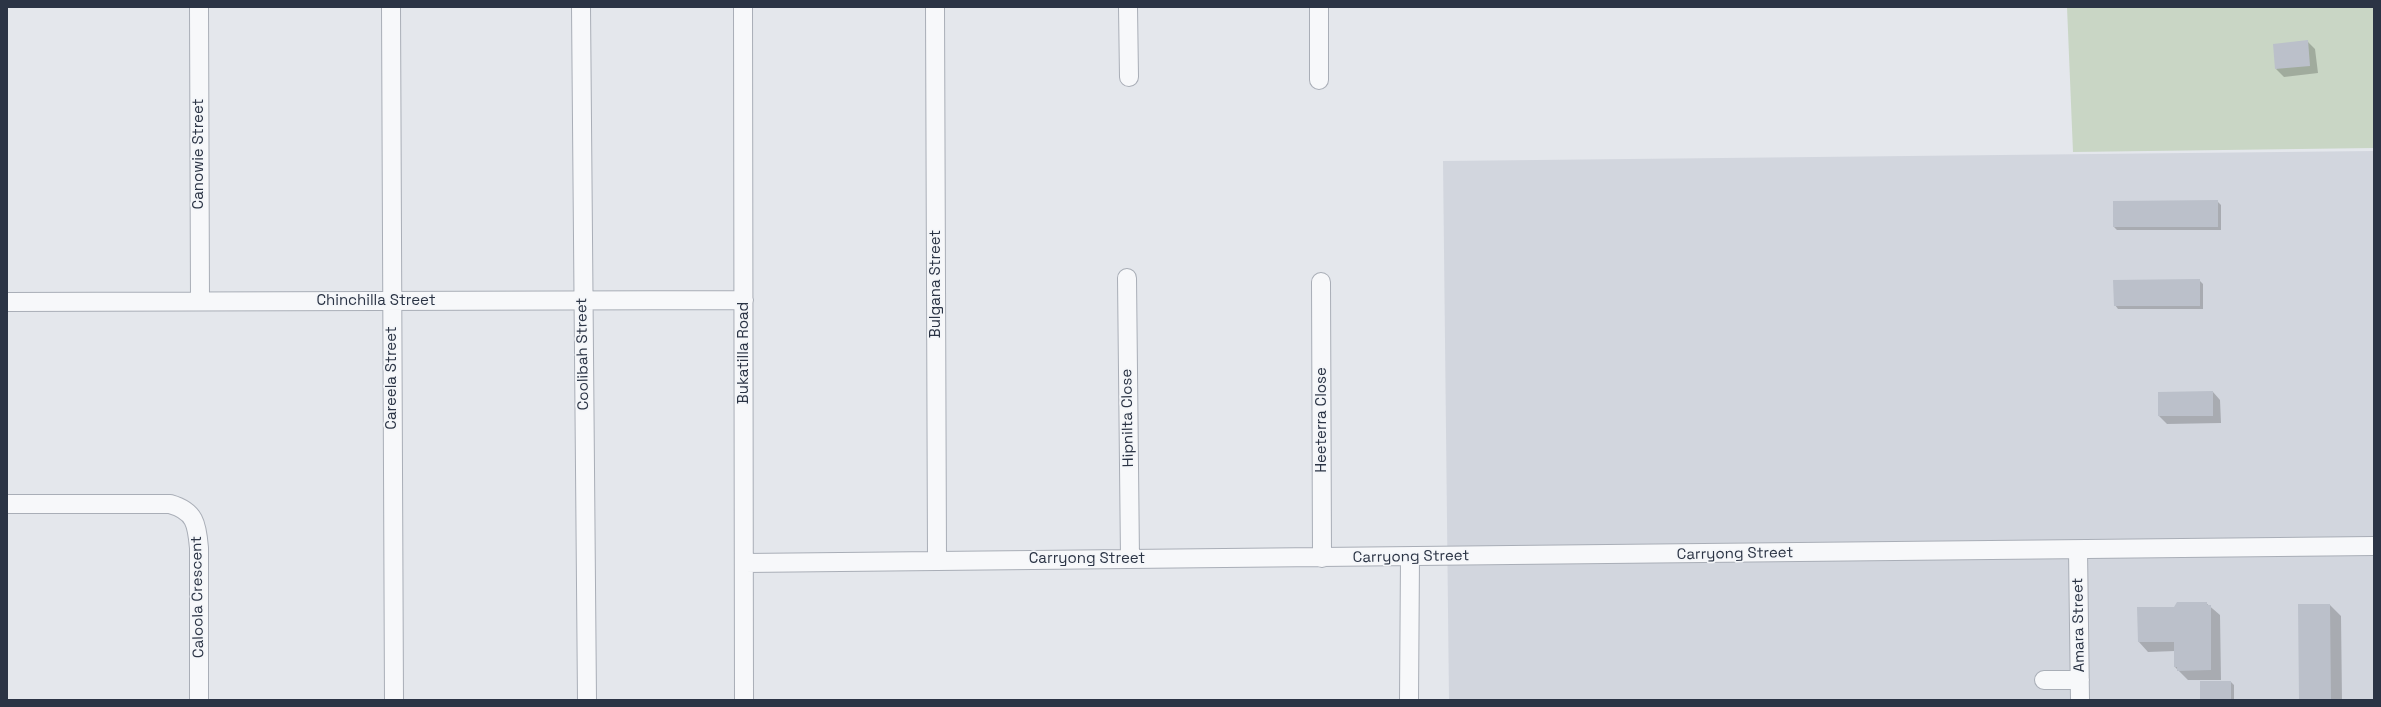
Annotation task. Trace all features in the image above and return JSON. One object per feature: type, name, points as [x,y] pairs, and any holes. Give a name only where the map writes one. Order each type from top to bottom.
[{"type":"street","name":"Canowie Street","points":[[199,7],[200,301]]},
{"type":"street","name":"Careela Street","points":[[391,7],[394,700]]},
{"type":"street","name":"Coolibah Street","points":[[581,7],[582,300],[587,700]]},
{"type":"street","name":"Bukatilla Road","points":[[743,7],[744,700]]},
{"type":"street","name":"Bulgana Street","points":[[935,7],[937,560]]},
{"type":"street","points":[[1128,7],[1129,77]]},
{"type":"street","points":[[1318,7],[1319,80]]},
{"type":"street","name":"Hipnilta Close","points":[[1127,278],[1130,559]]},
{"type":"street","name":"Heeterra Close","points":[[1321,282],[1322,558]]},
{"type":"street","name":"Chinchilla Street","points":[[7,302],[744,300]]},
{"type":"street","name":"Caloola Crescent","points":[[7,504],[170,504],[187,511],[193,518],[197,528],[199,548],[199,700]]},
{"type":"street","name":"Carryong Street","points":[[745,563],[2374,546]]},
{"type":"street","name":"Amara Street","points":[[2078,550],[2080,700]]},
{"type":"street","points":[[1409,700],[1410,557]]},
{"type":"street","points":[[2044,680],[2080,680]]},
{"type":"shaded area","points":[[2374,151],[2374,700],[1449,700],[1443,161]]},
{"type":"green space","points":[[2067,7],[2374,7],[2374,148],[2073,152]]},
{"type":"building","points":[[2308,40],[2310,66],[2275,69],[2273,44]]},
{"type":"building","points":[[2218,200],[2218,227],[2113,227],[2113,201]]},
{"type":"building","points":[[2200,279],[2200,306],[2114,306],[2113,280]]},
{"type":"building","points":[[2213,391],[2213,416],[2158,416],[2158,392]]},
{"type":"building","points":[[2177,602],[2207,602],[2207,605],[2211,605],[2211,670],[2177,671],[2177,667],[2174,667],[2174,642],[2138,642],[2137,607],[2174,607]]},
{"type":"building","points":[[2298,604],[2330,604],[2331,700],[2299,700]]},
{"type":"building","points":[[2200,681],[2231,681],[2231,700],[2200,700]]}]
